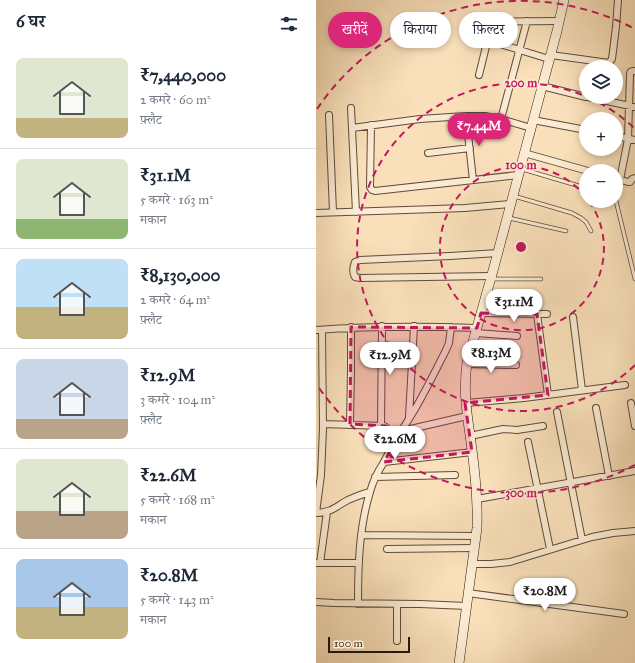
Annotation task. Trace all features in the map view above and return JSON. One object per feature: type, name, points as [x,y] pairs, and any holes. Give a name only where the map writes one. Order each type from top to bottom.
[{"type":"street","points":[[460,663],[478,511],[466,403],[465,378],[467,364],[560,21],[564,0]]},
{"type":"street","points":[[513,48],[550,57],[609,63],[612,59],[618,0]]},
{"type":"street","points":[[518,21],[560,21]]},
{"type":"street","points":[[502,119],[527,21]]},
{"type":"street","points":[[479,75],[485,48]]},
{"type":"street","points":[[622,164],[628,139],[632,107],[630,72],[635,71]]},
{"type":"street","points":[[542,86],[579,95]]},
{"type":"street","points":[[618,104],[632,107]]},
{"type":"street","points":[[351,108],[356,212]]},
{"type":"street","points":[[329,115],[333,212]]},
{"type":"street","points":[[466,116],[473,180]]},
{"type":"street","points":[[352,128],[420,119],[485,116],[532,124],[579,129]]},
{"type":"street","points":[[371,125],[370,187],[375,191],[473,180],[519,172]]},
{"type":"street","points":[[623,138],[635,140]]},
{"type":"street","points":[[428,153],[470,148]]},
{"type":"street","points":[[524,153],[579,168]]},
{"type":"street","points":[[623,180],[628,182],[635,178]]},
{"type":"street","points":[[316,213],[465,208],[511,200]]},
{"type":"street","points":[[491,278],[360,278],[355,277],[352,270],[355,262],[360,260],[498,253]]},
{"type":"street","points":[[481,313],[547,314]]},
{"type":"street","points":[[537,314],[548,395]]},
{"type":"street","points":[[573,317],[582,390]]},
{"type":"street","points":[[370,492],[356,496],[327,512],[316,513],[318,482],[323,448],[319,330],[382,326],[451,327],[517,336]]},
{"type":"street","points":[[381,426],[382,326]]},
{"type":"street","points":[[409,419],[414,326]]},
{"type":"street","points":[[350,424],[351,327]]},
{"type":"street","points":[[358,604],[361,535],[370,492],[375,478],[419,402],[446,350],[449,343],[451,327]]},
{"type":"street","points":[[467,364],[516,365]]},
{"type":"street","points":[[466,403],[548,395],[625,385]]},
{"type":"street","points":[[631,404],[635,426]]},
{"type":"street","points":[[596,408],[609,476]]},
{"type":"street","points":[[558,412],[582,540]]},
{"type":"street","points":[[323,424],[384,426],[388,433],[400,433],[467,416]]},
{"type":"street","points":[[470,436],[503,429],[517,430],[543,426]]},
{"type":"street","points":[[528,442],[550,549]]},
{"type":"street","points":[[316,447],[323,448]]},
{"type":"street","points":[[384,462],[472,452]]},
{"type":"street","points":[[477,499],[635,471]]},
{"type":"street","points":[[375,478],[455,475]]},
{"type":"street","points":[[327,512],[318,563],[359,563]]},
{"type":"street","points":[[472,564],[510,562],[592,537],[635,531]]},
{"type":"street","points":[[361,535],[476,536]]},
{"type":"street","points":[[387,549],[474,548]]},
{"type":"street","points":[[468,593],[624,614]]},
{"type":"street","points":[[316,602],[467,606]]},
{"type":"street","points":[[397,604],[397,641]]},
{"type":"lane","points":[[519,172],[579,186]]},
{"type":"lane","points":[[511,200],[572,213],[586,222],[591,231]]},
{"type":"lane","points":[[618,208],[635,279]]},
{"type":"lane","points":[[507,218],[566,231]]},
{"type":"lane","points":[[491,278],[541,280]]},
{"type":"highlighted area","points":[[481,313],[537,314],[548,395],[465,403],[472,452],[384,462],[398,437],[388,433],[386,426],[350,424],[351,327],[477,328]]}]
